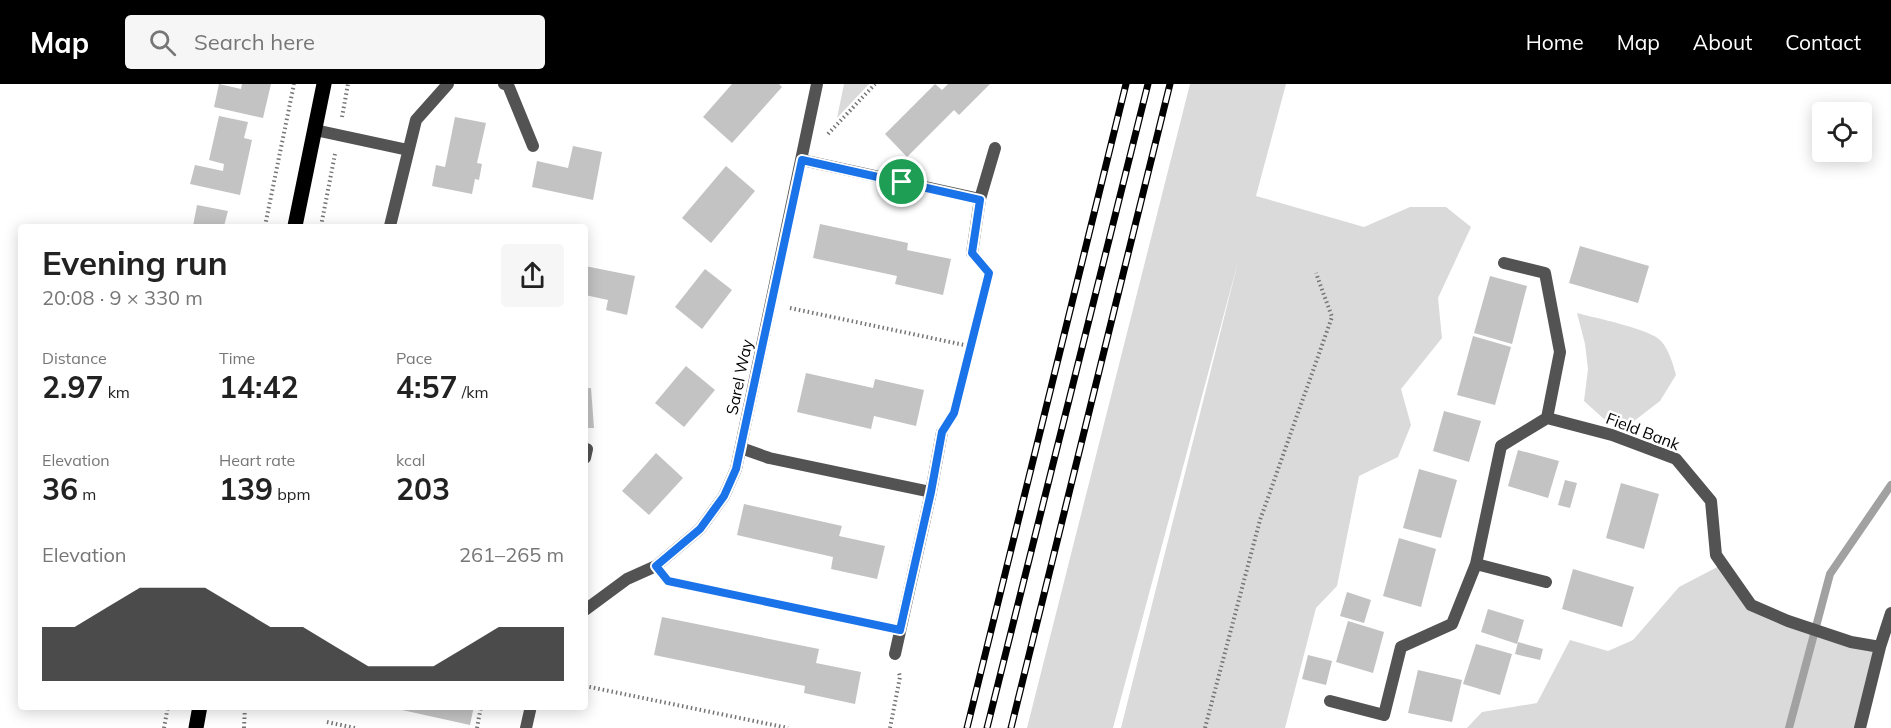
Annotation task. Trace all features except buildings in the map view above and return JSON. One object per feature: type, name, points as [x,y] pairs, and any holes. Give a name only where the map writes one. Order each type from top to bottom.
[{"type":"main road","points":[[295,224],[324,84]]},
{"type":"main road","points":[[196,728],[199,710]]},
{"type":"street","points":[[390,224],[416,120],[448,84]]},
{"type":"street","points":[[504,84],[508,85],[533,146]]},
{"type":"street","name":"Sarel Way","points":[[588,608],[627,579],[656,566],[700,529],[724,496],[736,469],[817,84]]},
{"type":"street","points":[[315,130],[408,150]]},
{"type":"street","points":[[972,253],[980,200],[995,148]]},
{"type":"street","points":[[802,160],[980,200]]},
{"type":"street","points":[[1381,728],[1401,647],[1452,624],[1476,564],[1501,446],[1547,418],[1560,352],[1545,273],[1504,263]]},
{"type":"street","name":"Field Bank","points":[[1547,418],[1612,435],[1676,459],[1711,501],[1716,555],[1751,605],[1788,621],[1851,642],[1880,647]]},
{"type":"street","points":[[895,654],[942,432]]},
{"type":"street","points":[[741,448],[769,458],[931,492]]},
{"type":"street","points":[[1476,564],[1546,582]]},
{"type":"street","points":[[1860,728],[1891,613]]},
{"type":"street","points":[[1330,701],[1384,715]]},
{"type":"street","points":[[526,728],[530,710]]},
{"type":"path","points":[[265,224],[294,84]]},
{"type":"path","points":[[830,124],[828,134],[875,84]]},
{"type":"path","points":[[942,432],[954,413],[989,273],[972,253]]},
{"type":"path","points":[[1205,728],[1260,520],[1332,317],[1316,273]]},
{"type":"path","points":[[771,304],[969,346]]},
{"type":"path","points":[[656,566],[668,581],[900,630]]},
{"type":"path","points":[[890,728],[900,677],[895,654]]},
{"type":"path","points":[[588,687],[788,728]]},
{"type":"path","points":[[164,728],[167,710]]},
{"type":"path","points":[[244,728],[245,710]]},
{"type":"path","points":[[477,728],[480,710]]},
{"type":"path","points":[[327,722],[355,728]]},
{"type":"shaded area","points":[[844,84],[869,84],[837,118]]},
{"type":"shaded area","points":[[1190,84],[1286,84],[1256,196],[1364,227],[1410,207],[1446,207],[1471,227],[1438,298],[1442,338],[1401,389],[1411,425],[1398,457],[1359,476],[1337,586],[1316,608],[1285,728],[1121,728],[1239,258],[1113,728],[1027,728]]},
{"type":"shaded area","points":[[1577,313],[1646,332],[1661,341],[1666,349],[1676,375],[1660,401],[1634,421],[1604,419],[1584,401],[1588,369],[1585,344]]},
{"type":"shaded area","points":[[1723,564],[1751,605],[1880,647],[1860,728],[1467,728],[1482,712],[1537,703],[1570,640],[1608,651],[1633,640],[1679,587]]},
{"type":"waterway","points":[[1789,728],[1830,574],[1891,485]]},
{"type":"railway","points":[[967,728],[1126,84]]},
{"type":"railway","points":[[987,728],[1148,84]]},
{"type":"railway","points":[[1011,728],[1170,84]]},
{"type":"route","points":[[802,160],[902,182],[980,200],[972,253],[989,273],[954,413],[942,432],[900,630],[668,581],[656,566],[700,529],[724,496],[736,469],[802,160]]}]
